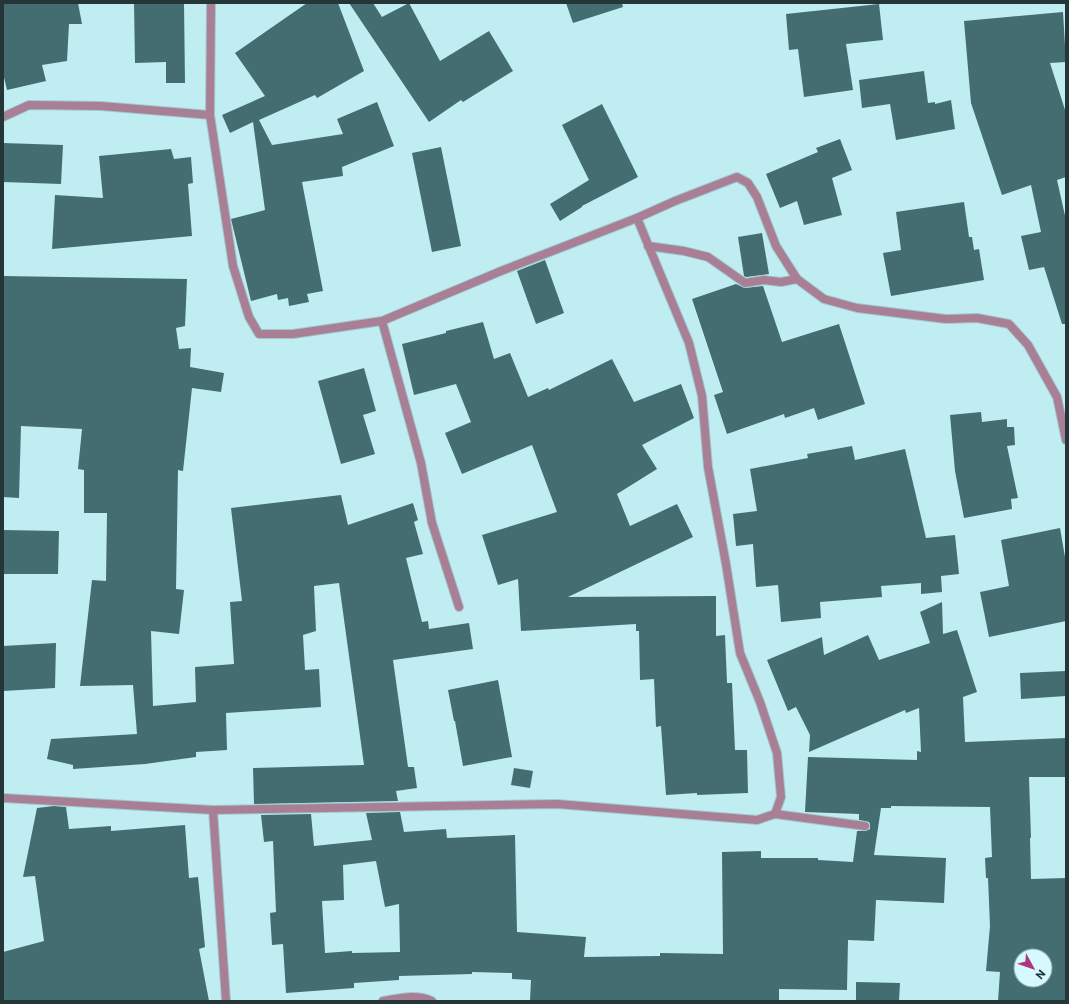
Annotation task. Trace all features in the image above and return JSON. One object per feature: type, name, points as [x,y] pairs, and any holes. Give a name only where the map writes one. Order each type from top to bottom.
[{"type":"street","points":[[211,3],[210,115],[234,266],[249,317],[259,334],[293,334],[382,321],[501,271],[737,177],[748,183],[757,197],[776,246],[797,280],[824,299],[858,308],[946,318],[977,318],[1009,324],[1028,345],[1057,397],[1066,440]]},
{"type":"street","points":[[3,117],[29,105],[101,106],[210,115]]},
{"type":"street","points":[[637,218],[690,343],[702,396],[708,467],[726,564],[740,653],[760,702],[777,753],[781,797],[775,814]]},
{"type":"street","points":[[648,246],[684,251],[708,257],[745,283],[764,280],[781,282],[797,280]]},
{"type":"street","points":[[382,321],[421,463],[432,523],[459,607]]},
{"type":"street","points":[[3,798],[213,810],[557,804],[757,820],[775,814],[865,826]]},
{"type":"street","points":[[213,810],[226,1001]]},
{"type":"street","points":[[383,1001],[399,998],[424,998],[432,1001]]},
{"type":"building","points":[[3,3],[78,3],[82,24],[69,24],[67,61],[42,65],[46,81],[7,90],[3,73]]},
{"type":"building","points":[[134,3],[184,3],[185,83],[166,83],[166,62],[135,63]]},
{"type":"building","points":[[307,3],[338,3],[364,71],[317,98],[315,95],[259,120],[272,145],[343,134],[337,119],[377,102],[394,146],[342,167],[343,176],[302,182],[323,291],[307,294],[309,302],[289,306],[288,298],[278,300],[277,294],[251,301],[231,219],[265,210],[253,122],[230,133],[222,115],[265,96],[235,53]]},
{"type":"building","points":[[349,3],[373,3],[382,17],[409,3],[440,61],[489,31],[513,71],[463,102],[461,100],[429,122]]},
{"type":"building","points":[[566,3],[622,3],[623,7],[573,23]]},
{"type":"building","points":[[879,4],[883,40],[846,44],[853,90],[804,97],[798,49],[789,50],[786,14]]},
{"type":"building","points":[[1063,12],[1066,62],[1050,63],[1066,113],[1066,177],[1057,180],[1066,220],[1066,324],[1062,324],[1044,267],[1029,270],[1021,236],[1041,232],[1031,185],[1002,195],[971,103],[964,21]]},
{"type":"building","points":[[924,71],[928,103],[935,102],[935,104],[951,100],[955,129],[896,140],[890,104],[862,108],[859,80]]},
{"type":"building","points":[[602,104],[638,177],[582,206],[560,221],[550,204],[589,180],[562,125]]},
{"type":"building","points":[[840,139],[852,170],[832,178],[842,215],[804,225],[797,201],[780,208],[766,174],[818,152],[816,148]]},
{"type":"building","points":[[3,143],[63,145],[61,184],[3,182]]},
{"type":"building","points":[[441,147],[461,246],[432,252],[412,153]]},
{"type":"building","points":[[171,149],[174,159],[191,157],[193,183],[188,184],[192,236],[52,249],[55,195],[103,198],[99,156]]},
{"type":"building","points":[[964,202],[969,237],[972,237],[974,250],[979,249],[984,280],[891,296],[883,253],[901,250],[896,212]]},
{"type":"building","points":[[762,233],[769,274],[746,277],[744,276],[738,237]]},
{"type":"building","points":[[545,260],[564,313],[536,324],[517,271]]},
{"type":"building","points":[[3,276],[187,279],[185,326],[176,328],[179,349],[191,348],[190,367],[224,373],[221,392],[192,388],[183,471],[178,470],[176,589],[184,590],[179,634],[151,631],[153,706],[196,702],[195,667],[234,664],[230,602],[242,601],[231,508],[341,495],[348,525],[413,503],[418,520],[414,522],[423,554],[406,558],[422,622],[428,621],[429,629],[469,623],[473,649],[393,660],[408,767],[414,767],[417,788],[396,791],[398,801],[254,804],[253,768],[364,765],[339,583],[314,586],[316,631],[303,635],[305,670],[319,669],[321,707],[226,713],[227,750],[196,752],[196,757],[145,764],[73,769],[73,765],[47,759],[51,739],[137,734],[133,685],[80,686],[92,580],[106,581],[107,513],[84,513],[84,470],[78,469],[82,429],[21,426],[19,498],[3,497]]},
{"type":"building","points":[[736,284],[745,288],[763,286],[782,342],[839,324],[865,404],[818,420],[814,408],[785,418],[784,414],[727,434],[714,395],[723,392],[692,299]]},
{"type":"building","points":[[483,322],[494,359],[510,353],[528,397],[548,388],[549,390],[612,359],[634,402],[681,384],[694,418],[642,445],[657,469],[617,494],[630,526],[677,504],[693,537],[568,597],[716,596],[716,636],[725,635],[727,683],[732,683],[735,750],[747,750],[748,793],[697,795],[697,793],[666,795],[661,726],[656,727],[654,679],[640,680],[639,631],[636,631],[636,624],[521,631],[518,579],[498,585],[482,535],[557,512],[532,445],[462,474],[445,433],[471,422],[456,384],[414,395],[402,344]]},
{"type":"building","points":[[364,368],[376,411],[363,415],[375,454],[341,464],[318,381]]},
{"type":"building","points":[[981,412],[982,422],[1007,419],[1007,427],[1014,427],[1015,445],[1007,446],[1018,498],[1011,499],[1012,509],[964,518],[955,471],[950,415]]},
{"type":"building","points":[[852,446],[855,460],[905,449],[926,538],[955,535],[959,574],[941,576],[942,592],[921,594],[921,583],[881,586],[882,597],[820,602],[821,618],[781,622],[778,585],[756,587],[753,544],[736,546],[733,514],[757,511],[750,469],[808,458],[807,454]]},
{"type":"building","points":[[1060,528],[1066,563],[1066,621],[989,637],[980,592],[1009,586],[1001,540]]},
{"type":"building","points":[[3,530],[59,531],[58,574],[3,574]]},
{"type":"building","points":[[942,602],[943,634],[957,630],[977,692],[963,697],[965,742],[1066,738],[1066,777],[1029,777],[1031,879],[1066,878],[1066,1001],[998,1001],[1000,972],[986,971],[990,926],[988,878],[986,878],[985,858],[992,857],[990,807],[891,806],[891,808],[881,808],[874,855],[946,858],[944,903],[876,900],[874,941],[848,940],[847,990],[779,989],[779,1001],[530,1001],[531,980],[512,979],[512,973],[472,972],[472,974],[399,976],[399,980],[354,983],[354,988],[286,993],[283,944],[272,945],[270,913],[276,912],[273,841],[264,842],[261,815],[311,814],[314,846],[372,840],[366,813],[400,812],[404,832],[446,829],[447,838],[515,835],[517,932],[586,937],[584,957],[660,956],[660,953],[723,954],[722,852],[761,851],[761,858],[818,858],[818,860],[853,862],[857,831],[865,831],[870,829],[869,822],[859,820],[859,814],[805,812],[808,757],[917,760],[917,751],[921,752],[919,708],[906,713],[905,710],[809,752],[810,735],[796,707],[788,711],[767,660],[822,637],[824,655],[868,635],[879,660],[930,643],[920,612]],"holes":[[[376,861],[385,907],[399,904],[400,952],[352,953],[352,951],[325,953],[322,901],[344,900],[343,865]]]},
{"type":"building","points":[[56,643],[55,688],[3,691],[3,646]]},
{"type":"building","points":[[1066,671],[1066,696],[1021,699],[1020,673]]},
{"type":"building","points":[[498,680],[512,757],[463,766],[448,690]]},
{"type":"building","points":[[514,768],[533,771],[530,788],[511,785]]},
{"type":"building","points":[[54,806],[66,807],[69,829],[111,826],[111,831],[185,825],[189,878],[198,877],[205,947],[199,949],[209,1001],[3,1001],[3,952],[44,941],[35,876],[23,877],[37,808]]},
{"type":"building","points":[[856,982],[900,983],[899,1001],[856,1001]]}]
